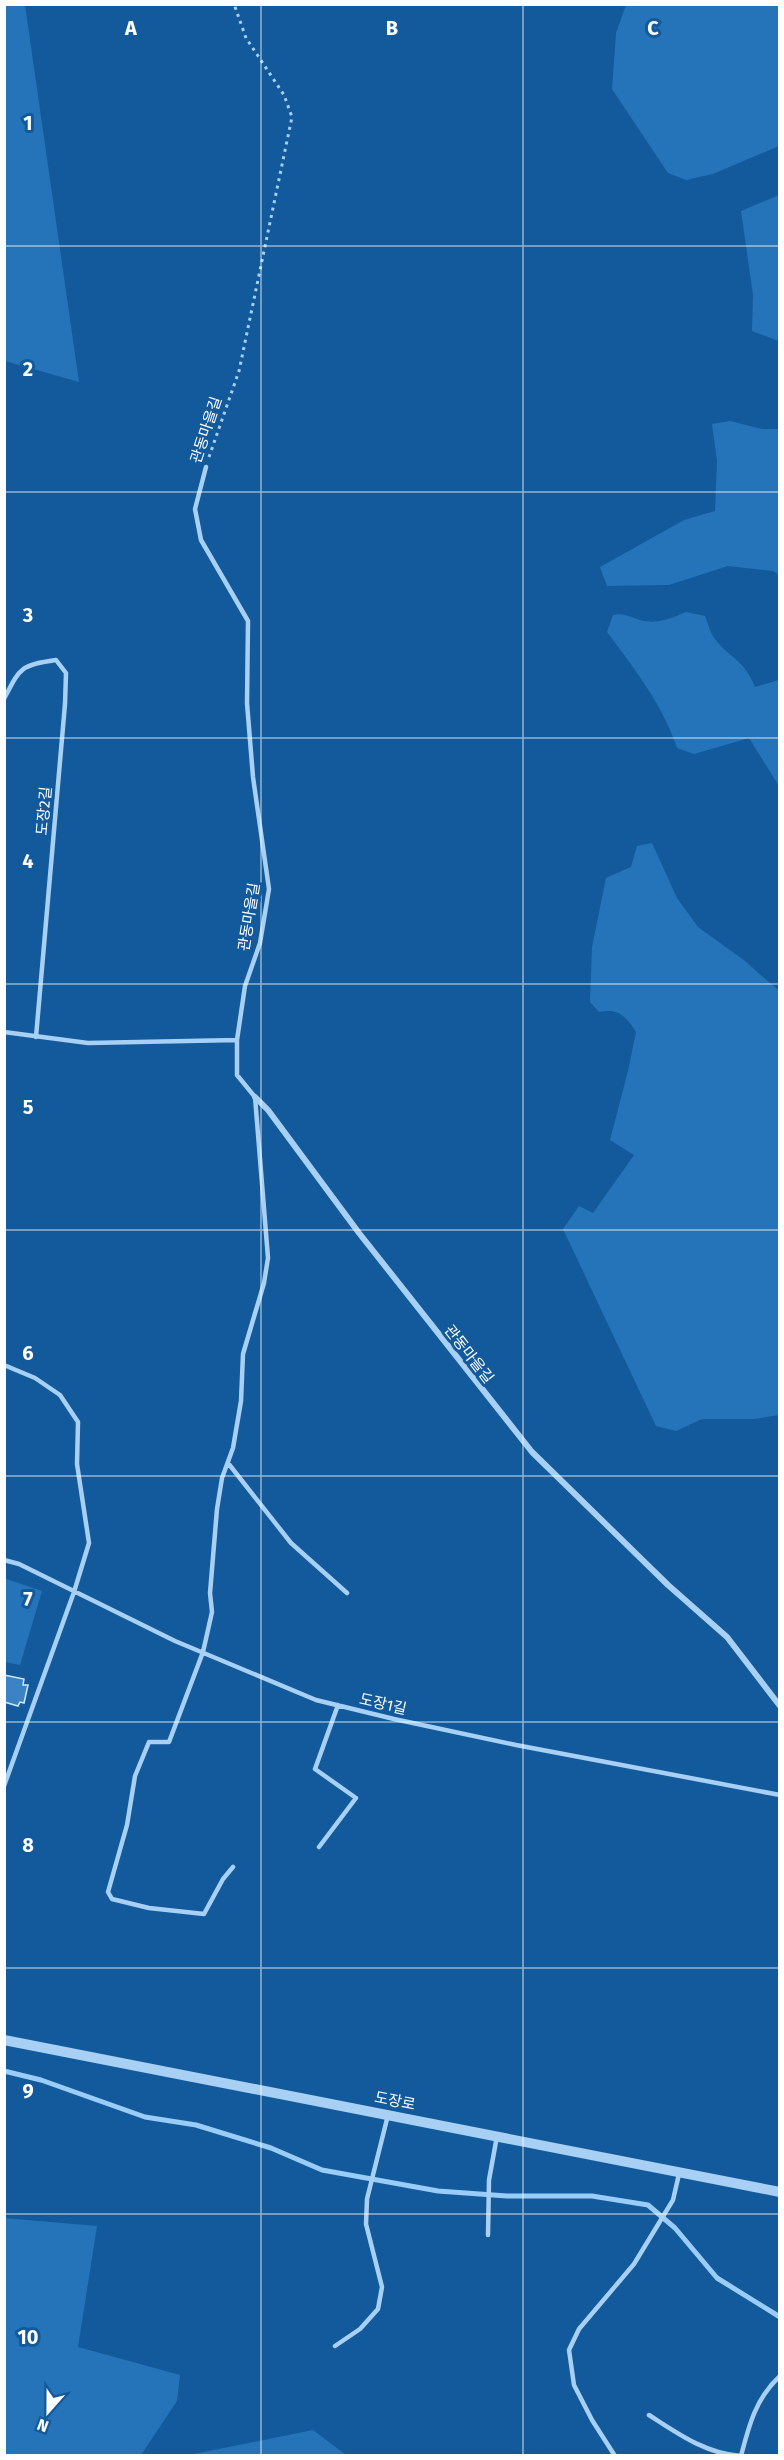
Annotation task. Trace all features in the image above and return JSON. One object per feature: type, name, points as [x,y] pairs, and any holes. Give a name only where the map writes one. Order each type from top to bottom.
[{"type":"street","name":"관동마을길","points":[[255,1096],[268,1110],[366,1242],[532,1452],[668,1584],[727,1637],[780,1706]]},
{"type":"street","name":"도장로","points":[[4,2040],[780,2192]]},
{"type":"lane","name":"관동마을길","points":[[206,467],[195,509],[201,540],[248,621],[247,702],[253,777],[269,889],[260,943],[245,986],[237,1040],[237,1075],[255,1096]]},
{"type":"lane","name":"도장2길","points":[[4,699],[18,672],[37,663],[56,660],[66,673],[36,1037]]},
{"type":"lane","points":[[4,1032],[88,1043],[237,1040]]},
{"type":"lane","points":[[233,1867],[204,1914],[149,1908],[112,1899],[108,1892],[127,1825],[135,1776],[149,1742],[169,1742],[203,1652],[212,1612],[210,1593],[217,1509],[222,1478],[233,1448],[241,1401],[243,1354],[264,1283],[268,1258],[255,1096]]},
{"type":"lane","points":[[4,1365],[35,1378],[60,1395],[78,1422],[77,1464],[89,1543],[74,1592],[4,1786]]},
{"type":"lane","points":[[228,1462],[291,1543],[347,1593]]},
{"type":"lane","name":"도장1길","points":[[4,1560],[19,1564],[203,1652],[316,1700],[504,1743],[780,1795]]},
{"type":"lane","points":[[319,1847],[356,1798],[315,1769],[338,1705]]},
{"type":"lane","points":[[335,2346],[360,2330],[378,2308],[382,2287],[366,2224],[367,2199],[388,2115]]},
{"type":"lane","points":[[488,2235],[489,2180],[497,2136]]},
{"type":"lane","points":[[615,2456],[592,2420],[574,2385],[569,2350],[579,2329],[634,2264],[673,2200],[679,2172]]},
{"type":"lane","points":[[649,2415],[710,2450],[741,2456],[752,2415],[762,2396],[779,2379]]},
{"type":"path","name":"관동마을길","points":[[206,467],[239,370],[292,117],[284,95],[246,38],[234,4]]},
{"type":"shaded area","points":[[4,5],[25,5],[79,382],[5,361]]},
{"type":"shaded area","points":[[626,5],[779,5],[779,146],[713,174],[686,180],[668,173],[612,89],[616,33]]},
{"type":"shaded area","points":[[779,195],[779,341],[752,331],[753,295],[741,211]]},
{"type":"shaded area","points":[[730,421],[762,429],[779,429],[779,575],[773,571],[728,566],[669,585],[607,586],[600,567],[684,520],[715,511],[717,461],[712,424]]},
{"type":"shaded area","points":[[686,612],[705,616],[713,637],[746,670],[755,687],[779,680],[779,786],[749,738],[694,754],[677,748],[656,702],[607,632],[613,615],[621,614],[656,622]]},
{"type":"shaded area","points":[[652,843],[677,898],[698,927],[745,961],[777,989],[780,988],[779,1415],[754,1419],[702,1419],[676,1431],[656,1426],[563,1229],[579,1206],[593,1213],[634,1155],[610,1140],[636,1032],[621,1014],[611,1011],[599,1012],[590,1002],[592,947],[606,878],[631,867],[637,846]]},
{"type":"shaded area","points":[[4,1578],[42,1591],[20,1665],[5,1662]]},
{"type":"shaded area","points":[[4,2218],[97,2226],[78,2347],[180,2375],[177,2401],[141,2455],[5,2455]]},
{"type":"shaded area","points":[[313,2430],[346,2455],[189,2455]]},
{"type":"building","points":[[4,1675],[24,1679],[23,1685],[28,1685],[24,1703],[20,1702],[18,1706],[4,1702]]},
{"type":"waterway","points":[[4,2071],[41,2080],[145,2117],[196,2125],[271,2148],[322,2170],[438,2191],[507,2196],[592,2196],[648,2205],[675,2228],[717,2278],[780,2317]]}]
